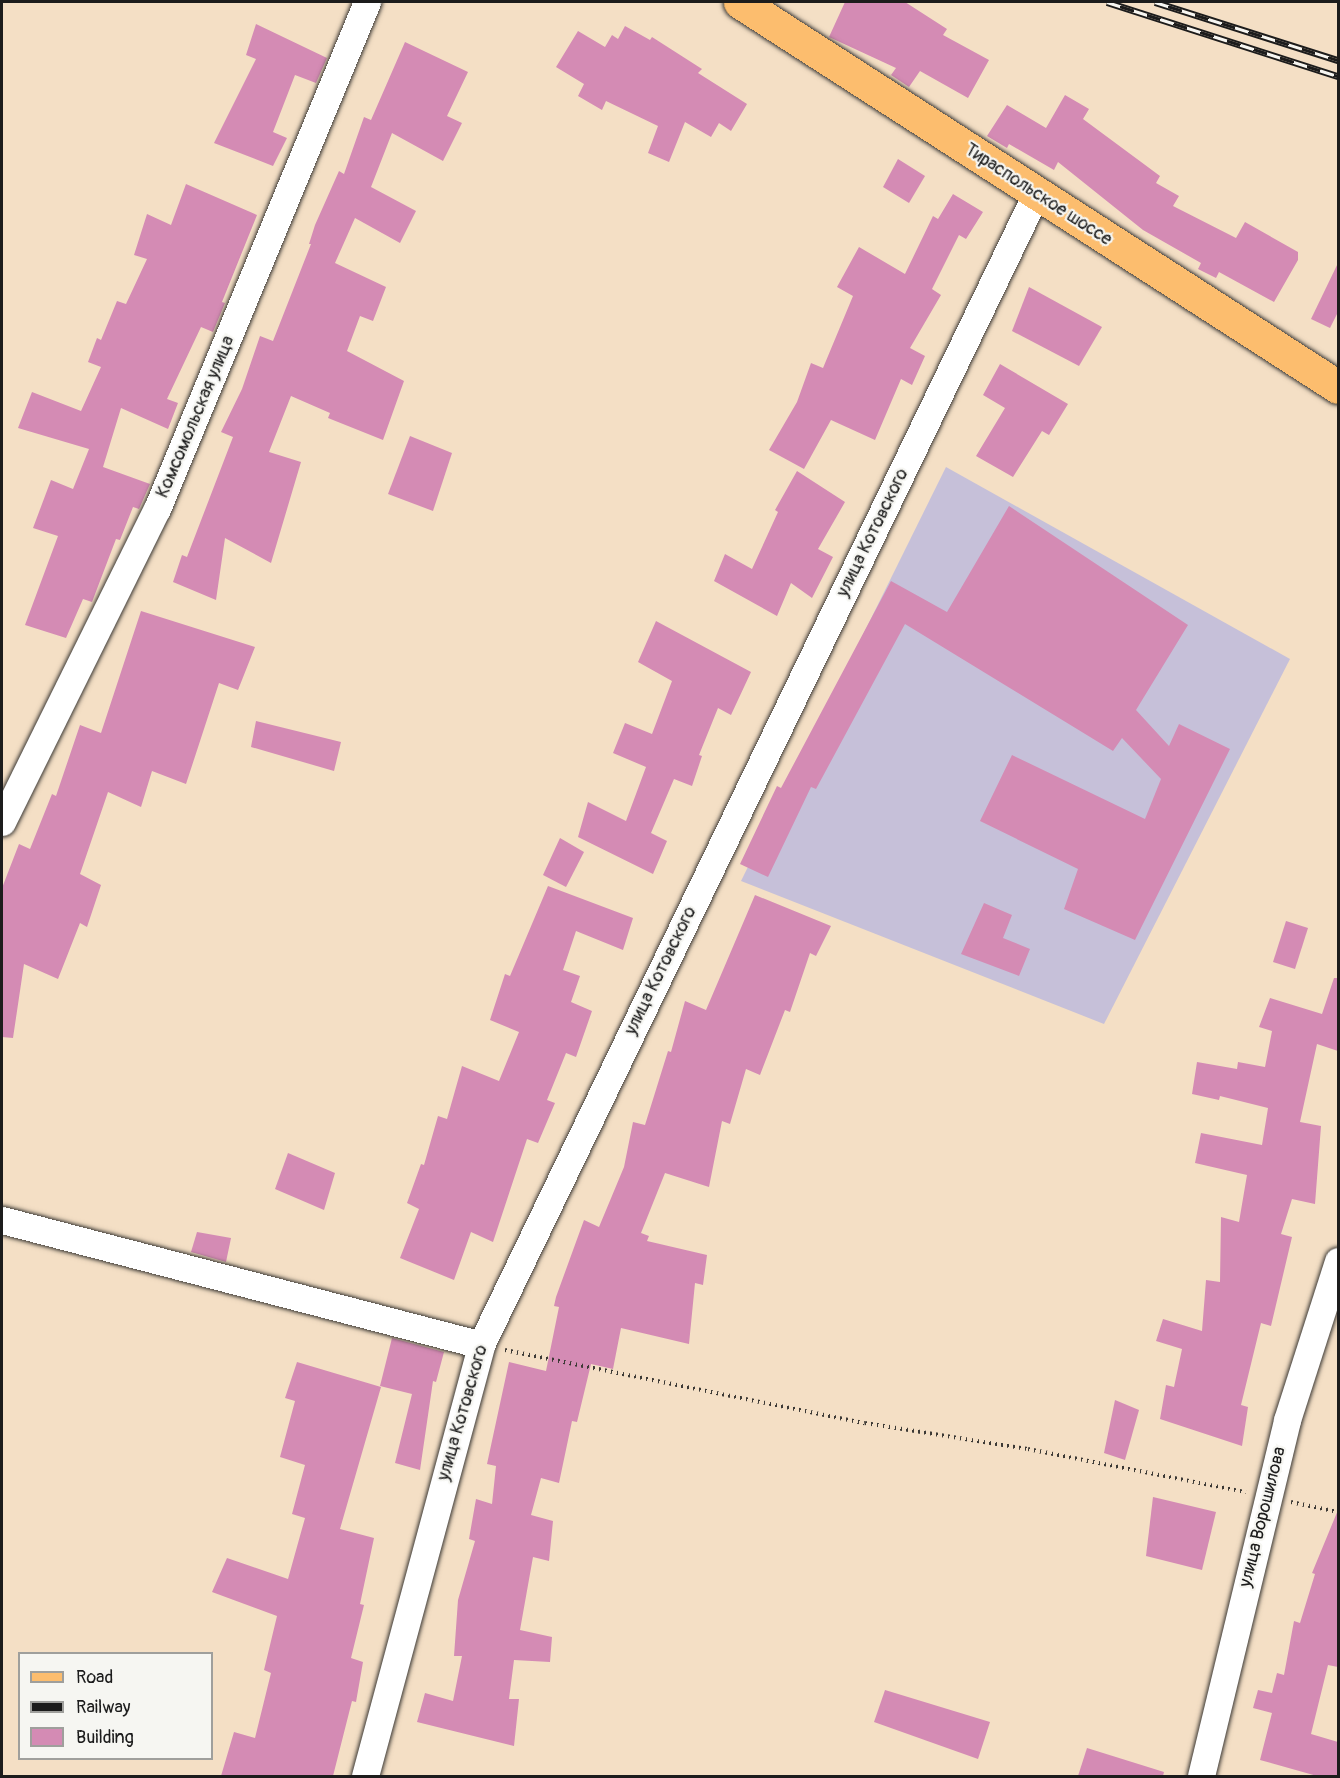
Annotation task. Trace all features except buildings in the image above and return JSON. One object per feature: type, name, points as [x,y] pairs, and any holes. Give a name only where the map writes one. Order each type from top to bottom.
[{"type":"main road","name":"Тираспольское шоссе","points":[[740,2],[1338,387]]},
{"type":"street","name":"Комсомольская улица","points":[[2,822],[157,510],[367,2]]},
{"type":"street","name":"улица Котовского","points":[[364,1776],[481,1345],[1036,194]]},
{"type":"street","points":[[2,1220],[481,1345]]},
{"type":"street","name":"улица Ворошилова","points":[[1201,1776],[1287,1420],[1338,1261]]},
{"type":"path","points":[[481,1345],[865,1423],[1028,1449],[1338,1512]]},
{"type":"shaded area","points":[[946,467],[1290,659],[1104,1024],[741,881]]},
{"type":"railway","points":[[1107,2],[1338,76]]},
{"type":"railway","points":[[1155,2],[1338,60]]}]
